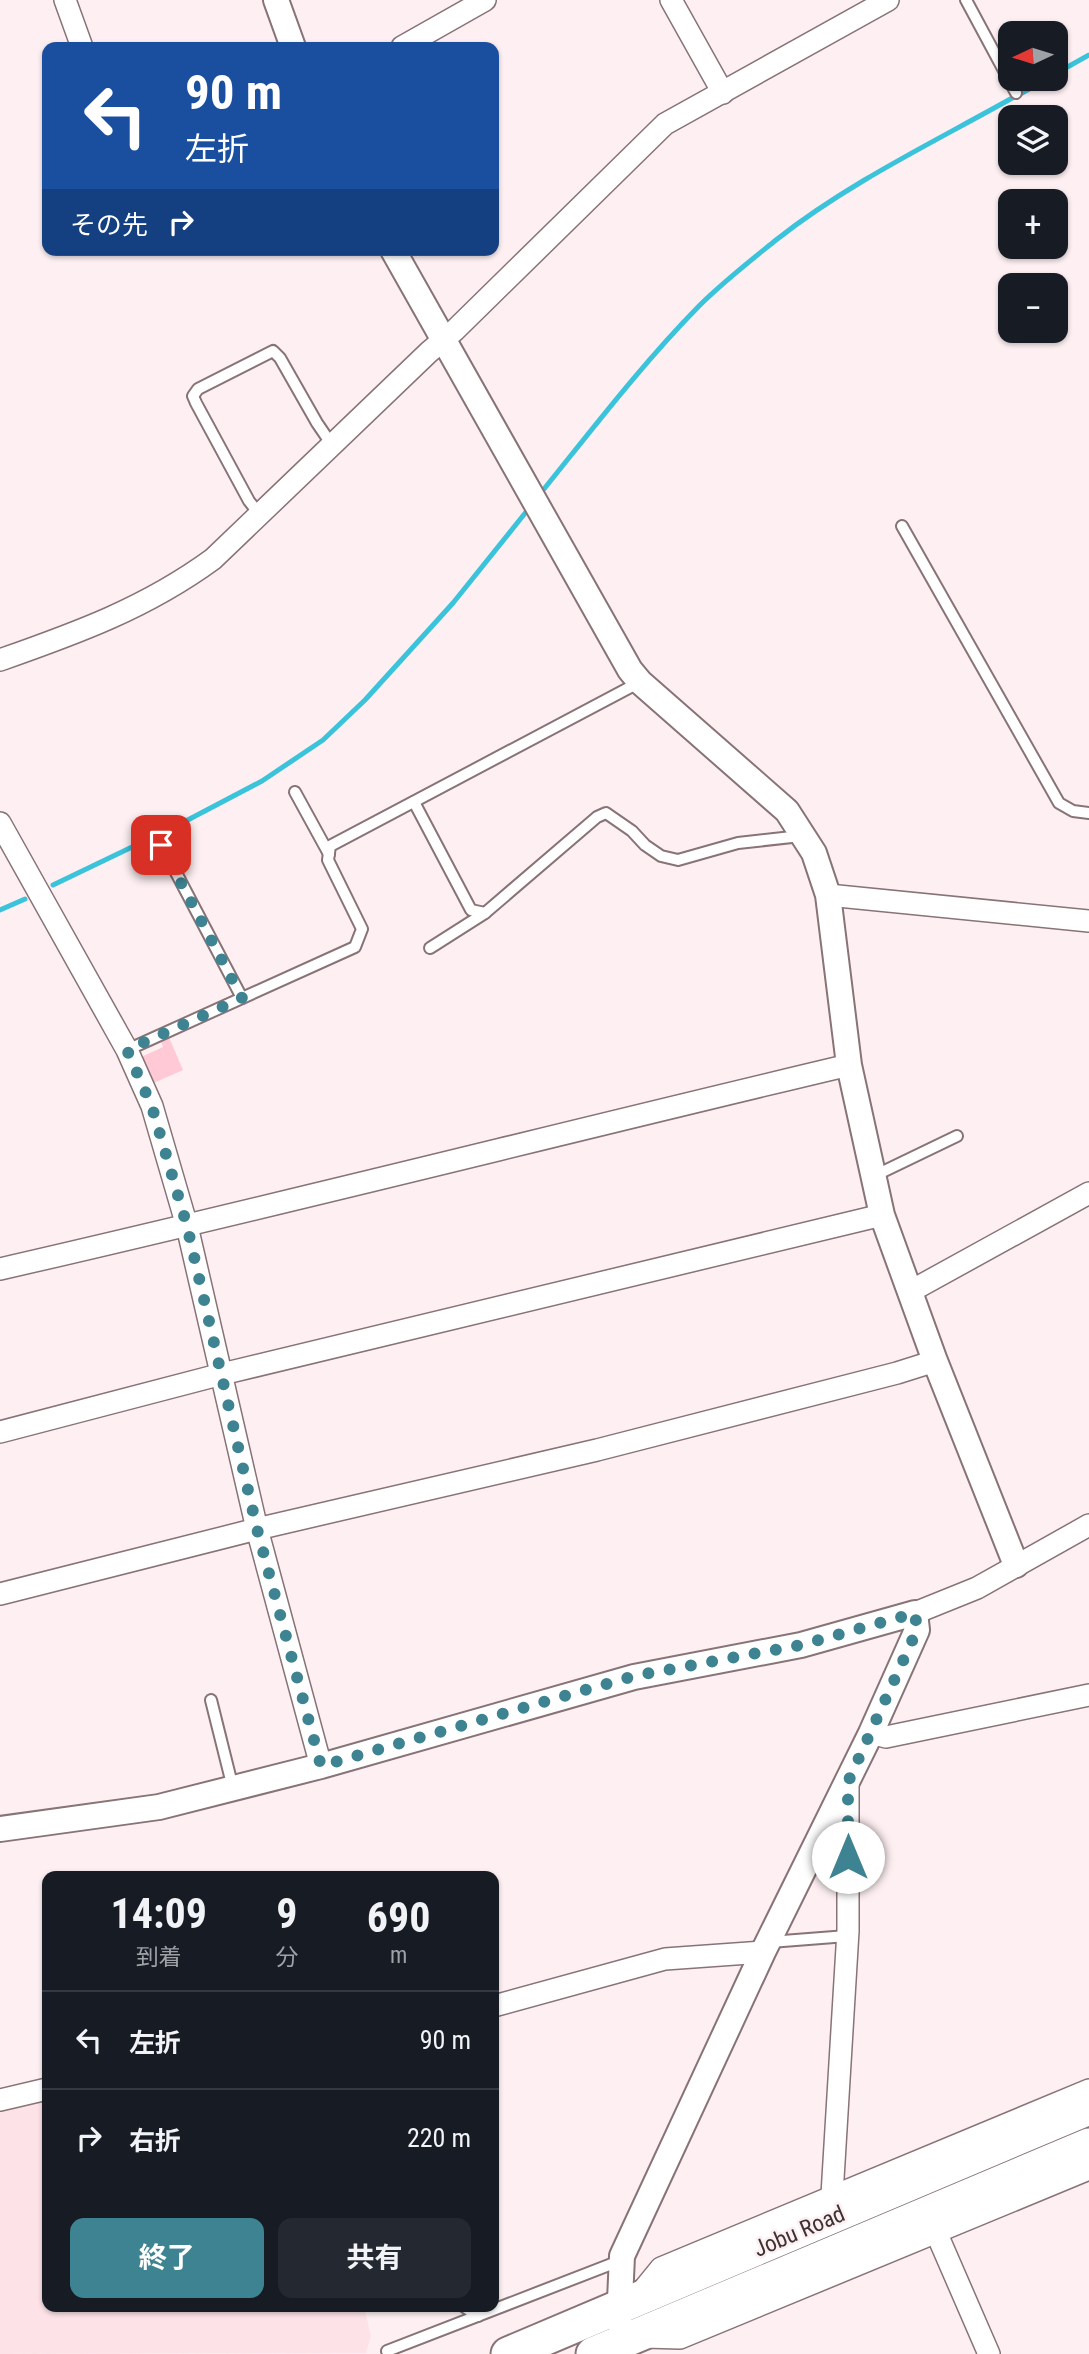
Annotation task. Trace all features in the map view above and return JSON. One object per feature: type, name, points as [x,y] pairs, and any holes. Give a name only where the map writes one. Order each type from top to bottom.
[{"type":"highway","name":"Jobu Road","points":[[508,2354],[1089,2108]]},
{"type":"highway","name":"Jobu Road","points":[[616,2347],[876,2233],[1089,2145]]},
{"type":"street","points":[[65,0],[80,42]]},
{"type":"street","points":[[276,0],[291,42]]},
{"type":"street","points":[[411,42],[485,0]]},
{"type":"street","points":[[671,0],[723,93]]},
{"type":"street","points":[[0,660],[93,627],[148,600],[213,559],[444,340],[665,124],[888,0]]},
{"type":"street","points":[[396,256],[630,670],[640,682],[787,811],[814,853],[828,895],[849,1065],[882,1215],[935,1361],[1016,1565]]},
{"type":"street","points":[[1,826],[127,1050],[152,1107],[187,1226],[257,1529],[321,1766]]},
{"type":"street","points":[[828,895],[1089,921]]},
{"type":"street","points":[[0,1269],[849,1065]]},
{"type":"street","points":[[911,1291],[1089,1193]]},
{"type":"street","points":[[0,1432],[222,1374],[882,1215]]},
{"type":"street","points":[[0,1594],[257,1529],[597,1450],[935,1361]]},
{"type":"street","points":[[0,1829],[159,1807],[321,1766],[634,1676],[801,1645],[915,1613],[977,1588],[1089,1525]]},
{"type":"street","points":[[915,1613],[917,1630],[872,1733],[765,1947],[622,2260],[628,2303],[616,2347],[680,2339],[1089,2169]]},
{"type":"street","points":[[872,1733],[886,1737],[1089,1695]]},
{"type":"street","points":[[832,2195],[847,1936],[848,1782]]},
{"type":"street","points":[[499,2005],[665,1959],[765,1947]]},
{"type":"street","points":[[0,2100],[42,2090]]},
{"type":"street","points":[[628,2303],[661,2267],[1089,2090]]},
{"type":"street","points":[[936,2232],[989,2354]]},
{"type":"street","points":[[876,2233],[911,2243]]},
{"type":"lane","points":[[966,0],[1016,93]]},
{"type":"lane","points":[[260,515],[249,501],[196,403],[193,396],[198,388],[273,351],[281,358],[332,445]]},
{"type":"lane","points":[[902,526],[1059,803],[1073,811],[1089,813]]},
{"type":"lane","points":[[127,1050],[355,947],[362,929],[328,860],[330,846],[640,682]]},
{"type":"lane","points":[[295,792],[329,853]]},
{"type":"lane","points":[[414,802],[471,909],[485,913]]},
{"type":"lane","points":[[430,948],[485,913],[597,817],[606,813],[661,856],[678,860],[738,843],[802,835]]},
{"type":"lane","points":[[161,845],[242,998]]},
{"type":"lane","points":[[873,1176],[957,1136]]},
{"type":"lane","points":[[211,1700],[233,1788]]},
{"type":"lane","points":[[765,1947],[847,1936]]},
{"type":"lane","points":[[499,2308],[622,2260]]},
{"type":"lane","points":[[472,2312],[478,2316]]},
{"type":"lane","points":[[387,2351],[488,2312]]},
{"type":"shaded area","points":[[168,1035],[183,1070],[149,1085],[139,1058],[163,1047],[160,1039]]},
{"type":"shaded area","points":[[42,2101],[42,2312],[365,2312],[371,2336],[366,2353],[0,2354],[0,2110]]},
{"type":"waterway","points":[[1068,67],[1089,55]]},
{"type":"waterway","points":[[1022,93],[1026,91]]},
{"type":"waterway","points":[[544,489],[658,350],[699,306],[737,272],[832,200],[1014,97]]},
{"type":"waterway","points":[[53,885],[262,781],[323,740],[365,700],[453,603],[526,512]]},
{"type":"waterway","points":[[0,910],[25,899]]},
{"type":"route","points":[[161,845],[242,998],[127,1050],[152,1107],[187,1226],[257,1529],[321,1766],[634,1676],[801,1645],[915,1613],[917,1630],[848,1782],[848,1857]]}]
